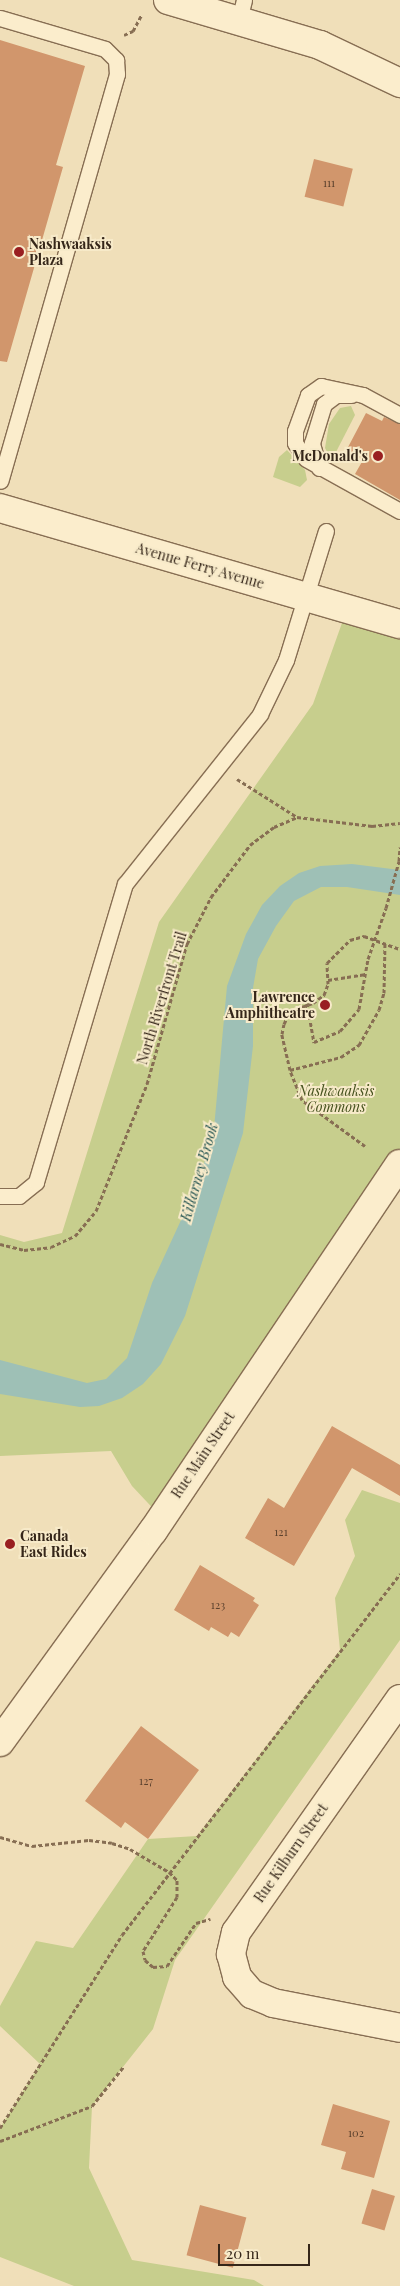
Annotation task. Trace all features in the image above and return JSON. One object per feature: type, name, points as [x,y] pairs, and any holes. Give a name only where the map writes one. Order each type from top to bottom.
[{"type":"street","points":[[157,4],[242,10],[400,83]]},
{"type":"street","name":"Avenue Ferry Avenue","points":[[0,508],[400,624]]},
{"type":"street","name":"Rue Main Street","points":[[0,1742],[162,1518],[400,1164]]},
{"type":"street","name":"Rue Kilburn Street","points":[[400,1699],[236,1932],[231,1954],[237,1977],[252,1994],[273,2003],[400,2028]]},
{"type":"lane","points":[[0,18],[105,49],[116,60],[117,74],[0,481]]},
{"type":"lane","points":[[400,415],[362,395],[321,386],[308,395],[302,407],[295,443],[306,459],[400,512]]},
{"type":"lane","points":[[0,1196],[19,1196],[36,1182],[125,884],[260,714],[286,660],[326,531]]},
{"type":"path","points":[[96,46],[133,31],[157,4]]},
{"type":"path","points":[[252,790],[297,817],[372,826],[400,823]]},
{"type":"path","name":"North Riverfront Trail","points":[[0,1244],[24,1250],[51,1248],[75,1236],[96,1211],[147,1084],[187,944],[211,897],[250,845],[274,827],[297,817]]},
{"type":"path","points":[[307,1004],[314,1042],[334,1036],[360,1010],[365,991],[365,974],[374,938],[386,908],[399,861],[400,847]]},
{"type":"path","points":[[365,1146],[302,1100],[290,1070],[282,1034],[290,1011],[324,995],[328,980],[327,963],[340,947],[358,936],[374,938],[400,950]]},
{"type":"path","points":[[290,1070],[341,1057],[360,1045],[384,993],[385,943]]},
{"type":"path","points":[[328,980],[365,974]]},
{"type":"path","points":[[0,2128],[122,1935],[400,1574]]},
{"type":"path","points":[[0,1837],[32,1846],[89,1840],[112,1843],[130,1849],[169,1872],[179,1888],[177,1897],[144,1945],[143,1956],[149,1964],[158,1968],[167,1966],[201,1920],[213,1920],[236,1932]]},
{"type":"path","points":[[0,2141],[92,2106],[124,2066]]},
{"type":"green space","points":[[351,406],[355,415],[335,454],[329,455],[325,448],[329,424],[340,408]]},
{"type":"green space","points":[[287,450],[305,470],[307,480],[300,487],[273,477],[279,457]]},
{"type":"green space","name":"Nashwaaksis Commons","points":[[347,609],[400,624],[400,1163],[162,1518],[132,1486],[111,1451],[0,1456],[0,1235],[24,1242],[62,1233],[159,922],[313,704]]},
{"type":"green space","points":[[362,1490],[400,1503],[400,1640],[175,1960],[153,2029],[92,2106],[89,2168],[132,2260],[254,2280],[264,2286],[74,2286],[0,2257],[0,2128],[40,2064],[0,2026],[0,2006],[36,1941],[73,1948],[148,1839],[197,1836],[340,1650],[335,1598],[355,1556],[345,1520]]},
{"type":"water","points":[[352,864],[400,870],[400,895],[347,887],[321,887],[294,901],[276,926],[258,959],[253,988],[253,1046],[243,1133],[185,1316],[161,1364],[143,1384],[122,1398],[99,1406],[80,1407],[0,1394],[0,1360],[87,1383],[106,1379],[127,1358],[152,1283],[199,1181],[214,1128],[227,986],[246,934],[262,905],[280,886],[299,873],[320,866]]},
{"type":"building","name":"Nashwaaksis Plaza","points":[[0,40],[85,66],[56,165],[63,167],[7,362],[0,361]]},
{"type":"building","points":[[314,159],[353,169],[343,207],[305,197]]},
{"type":"building","name":"McDonald's","points":[[366,413],[382,421],[384,417],[400,424],[400,500],[355,474],[363,460],[346,451]]},
{"type":"building","points":[[332,1426],[400,1465],[400,1496],[352,1468],[294,1566],[245,1538],[268,1498],[284,1508]]},
{"type":"building","points":[[200,1565],[255,1598],[253,1601],[259,1605],[239,1637],[231,1632],[228,1637],[211,1627],[209,1631],[174,1610]]},
{"type":"building","points":[[141,1726],[199,1770],[148,1839],[125,1822],[121,1828],[85,1801]]},
{"type":"building","points":[[333,2104],[390,2121],[374,2178],[341,2169],[346,2152],[321,2145]]},
{"type":"building","points":[[372,2189],[395,2196],[384,2230],[361,2223]]},
{"type":"building","points":[[200,2205],[246,2217],[233,2268],[187,2255]]},
{"type":"place","name":"Nashwaaksis Plaza","points":[[19,252]]},
{"type":"place","name":"McDonald's","points":[[378,456]]},
{"type":"place","name":"Lawrence Amphitheatre","points":[[325,1005]]},
{"type":"place","name":"Canada East Rides","points":[[10,1544]]},
{"type":"water label","name":"Killarney Brook","points":[[199,1172]]}]
